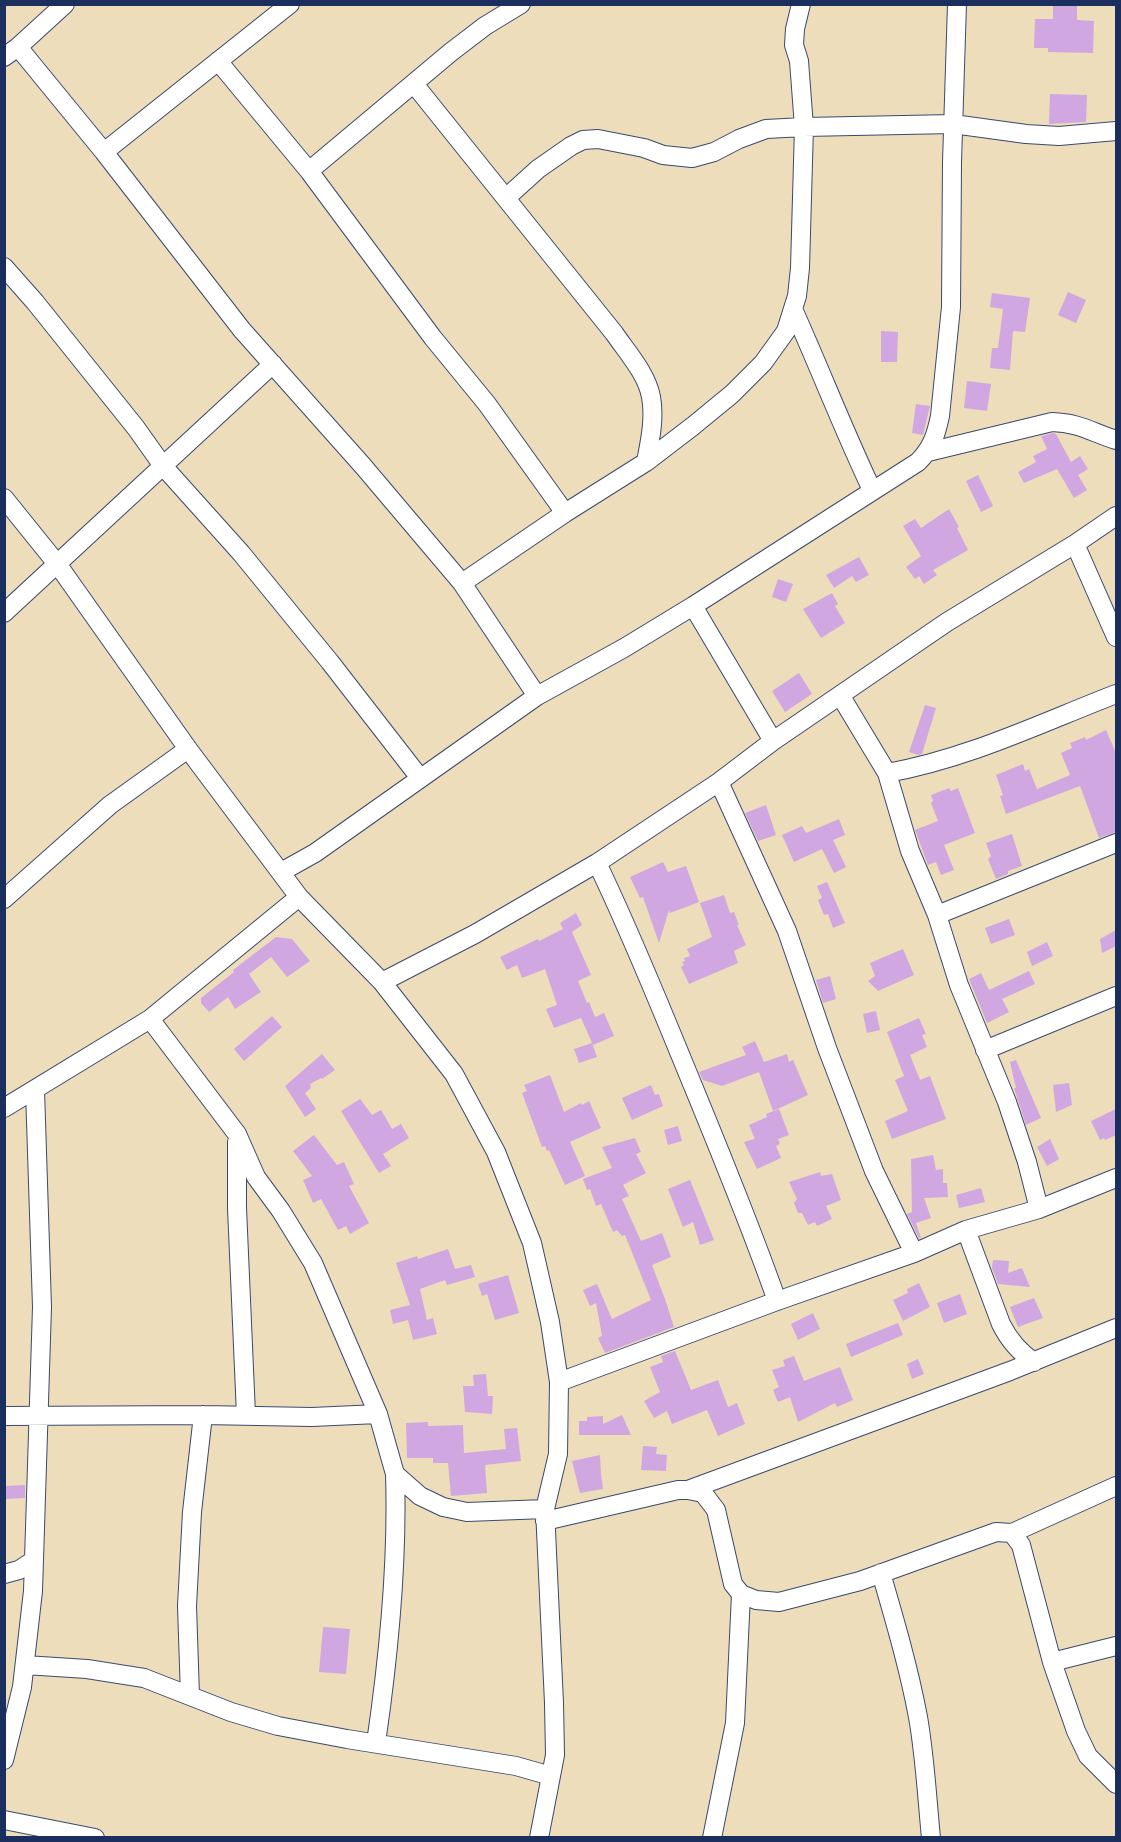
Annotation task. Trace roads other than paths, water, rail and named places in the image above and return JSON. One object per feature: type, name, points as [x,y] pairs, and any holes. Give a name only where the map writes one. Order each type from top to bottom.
[{"type":"street","points":[[65,4],[11,52],[104,152],[242,330],[363,466],[462,583],[537,696]]},
{"type":"street","points":[[104,152],[290,4]]},
{"type":"street","points":[[309,171],[485,26],[521,4]]},
{"type":"street","points":[[462,583],[565,513],[646,462],[732,394],[763,363],[786,330],[797,296],[800,268],[804,127],[798,61],[794,45],[801,4]]},
{"type":"street","points":[[281,872],[315,853],[537,696],[624,648],[693,606],[918,462],[928,452],[937,431],[940,416],[951,307],[957,4]]},
{"type":"street","points":[[218,61],[309,171],[433,338],[487,404],[565,513]]},
{"type":"street","points":[[414,84],[614,333],[644,376],[651,397],[652,425],[646,462]]},
{"type":"street","points":[[507,198],[538,169],[583,140],[598,139],[644,148],[663,155],[692,158],[714,152],[766,129],[953,124],[1059,136],[1116,131]]},
{"type":"street","points":[[4,267],[136,428],[163,466],[242,552],[420,778]]},
{"type":"street","points":[[793,309],[844,432],[873,490]]},
{"type":"street","points":[[4,613],[273,364]]},
{"type":"street","points":[[928,452],[1052,422],[1077,424],[1116,440]]},
{"type":"street","points":[[4,498],[58,565],[188,749],[299,897],[382,982],[454,1074],[496,1152],[532,1243],[550,1322],[559,1382],[558,1454],[545,1515],[555,1755],[539,1838]]},
{"type":"street","points":[[382,982],[475,934],[597,863],[720,782],[773,741],[947,622],[1075,544],[1116,516]]},
{"type":"street","points":[[1075,544],[1116,637]]},
{"type":"street","points":[[693,606],[773,741]]},
{"type":"street","points":[[887,773],[918,768],[952,757],[1116,694]]},
{"type":"street","points":[[840,695],[887,773],[910,851],[937,915],[959,985],[1007,1102],[1027,1162],[1039,1209]]},
{"type":"street","points":[[4,898],[110,805],[188,749]]},
{"type":"street","points":[[720,782],[787,931],[827,1048],[874,1171],[914,1253]]},
{"type":"street","points":[[937,915],[1116,843]]},
{"type":"street","points":[[597,863],[620,910],[704,1113],[777,1300]]},
{"type":"street","points":[[4,1108],[150,1018],[299,897]]},
{"type":"street","points":[[985,1050],[1116,996]]},
{"type":"street","points":[[150,1018],[237,1134],[256,1176],[314,1263],[378,1414],[395,1474],[397,1520],[384,1691],[376,1743]]},
{"type":"street","points":[[4,1760],[22,1687],[33,1592],[42,1307],[35,1090]]},
{"type":"street","points":[[237,1134],[237,1208],[246,1415]]},
{"type":"street","points":[[559,1382],[777,1300],[914,1253],[966,1230],[1039,1209],[1116,1178]]},
{"type":"street","points":[[966,1230],[1008,1338],[1016,1348],[1034,1362]]},
{"type":"street","points":[[688,1490],[1034,1362],[1116,1329]]},
{"type":"street","points":[[4,1416],[312,1417],[378,1414]]},
{"type":"street","points":[[190,1696],[188,1594],[192,1512],[202,1415]]},
{"type":"street","points":[[395,1474],[420,1496],[443,1507],[467,1512],[545,1515],[678,1490],[703,1493],[716,1510],[733,1584],[741,1594],[756,1600],[779,1602],[860,1581],[996,1532],[1012,1533],[1116,1486]]},
{"type":"street","points":[[1012,1533],[1021,1545],[1052,1662],[1076,1731],[1088,1756],[1116,1784]]},
{"type":"street","points":[[4,1574],[19,1570],[34,1560]]},
{"type":"street","points":[[881,1573],[905,1656],[918,1718],[931,1838]]},
{"type":"street","points":[[712,1838],[735,1723],[741,1594]]},
{"type":"street","points":[[1052,1662],[1116,1646]]},
{"type":"street","points":[[25,1665],[87,1669],[144,1678],[231,1712],[278,1725],[347,1739],[516,1766],[551,1776]]},
{"type":"street","points":[[4,1820],[95,1838]]}]
